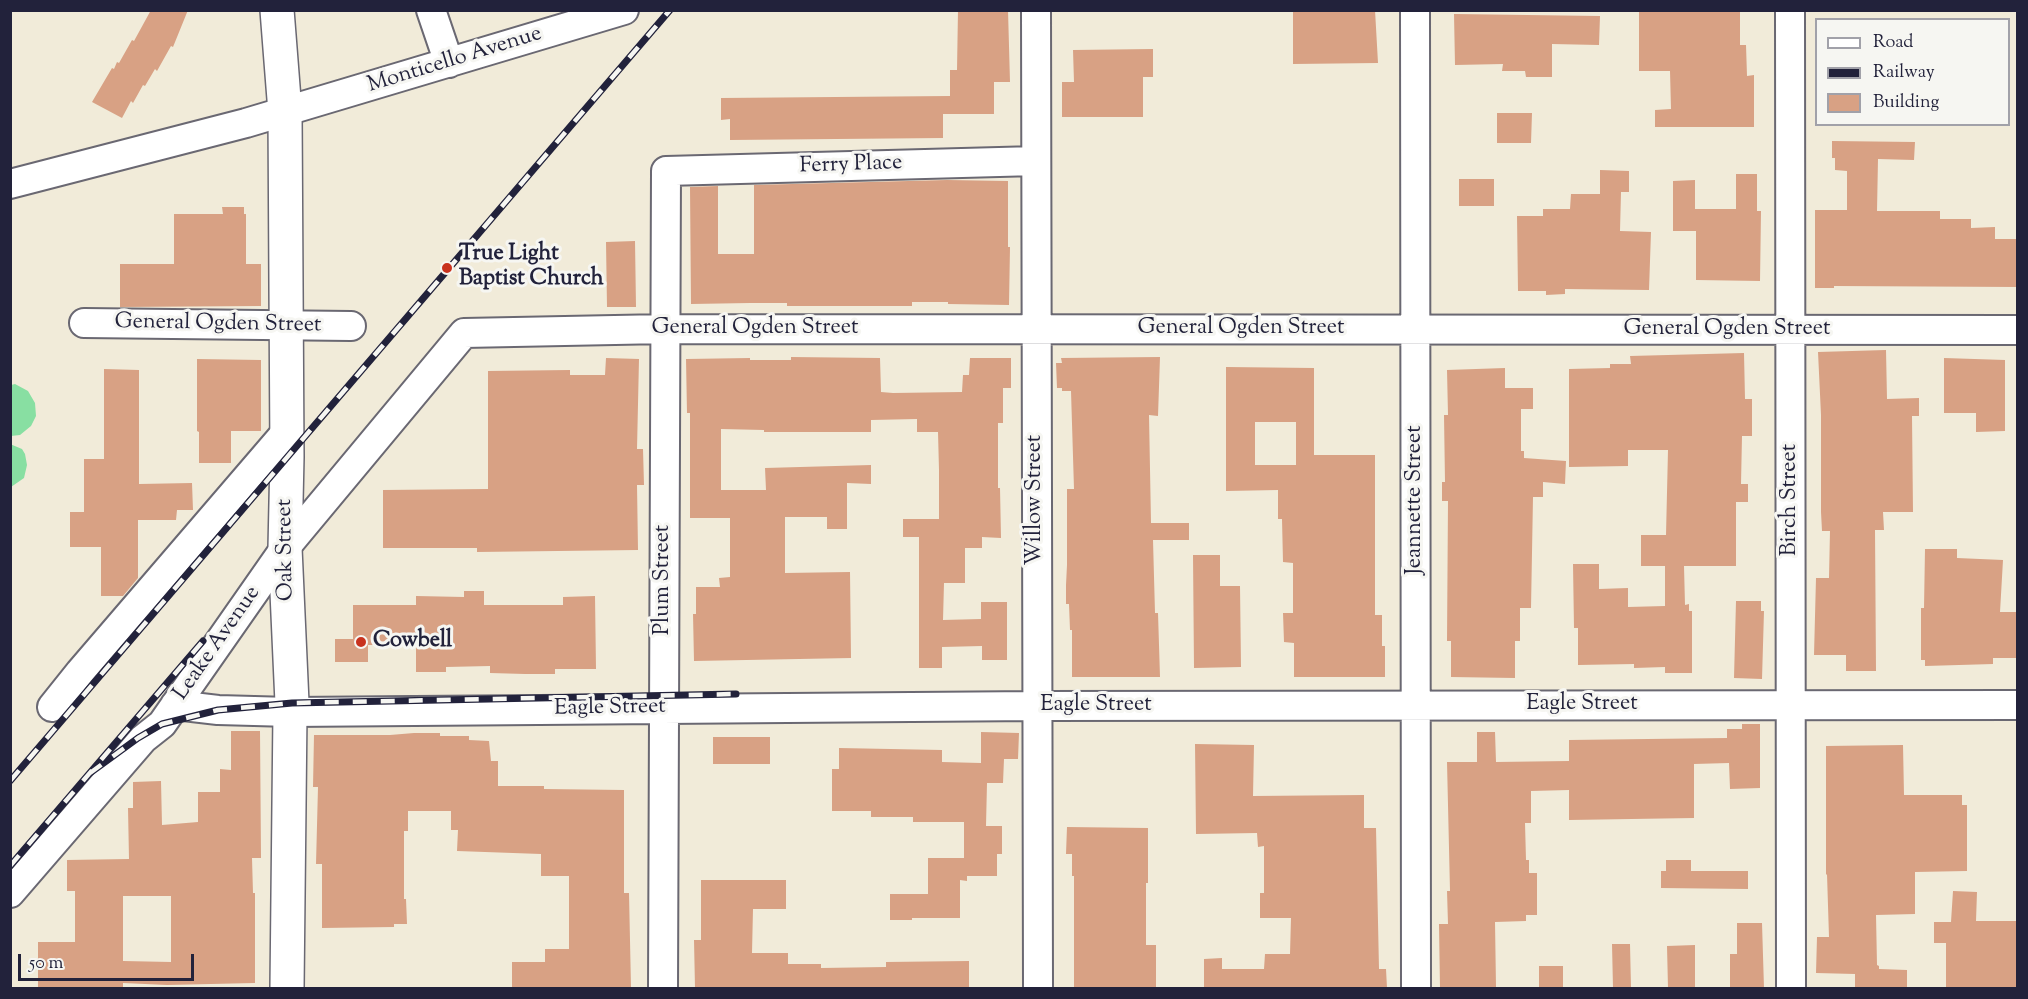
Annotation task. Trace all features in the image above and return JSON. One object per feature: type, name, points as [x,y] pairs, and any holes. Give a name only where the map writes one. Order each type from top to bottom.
[{"type":"main road","name":"Oak Street","points":[[276,10],[285,112],[287,431],[285,548],[292,703],[290,712],[287,988]]},
{"type":"street","points":[[431,10],[449,63]]},
{"type":"street","name":"Monticello Avenue","points":[[10,184],[285,112],[624,10]]},
{"type":"street","name":"Willow Street","points":[[1036,10],[1038,988]]},
{"type":"street","name":"Jeannette Street","points":[[1415,10],[1416,988]]},
{"type":"street","name":"Birch Street","points":[[1791,10],[1791,988]]},
{"type":"street","name":"Ferry Place","points":[[666,171],[1036,161]]},
{"type":"street","name":"Plum Street","points":[[663,988],[666,171]]},
{"type":"street","name":"General Ogden Street","points":[[84,323],[351,326]]},
{"type":"street","name":"General Ogden Street","points":[[464,333],[665,329],[2018,330]]},
{"type":"street","name":"Leake Avenue","points":[[10,893],[143,739],[162,724],[285,548],[464,333]]},
{"type":"street","points":[[52,707],[287,431]]},
{"type":"street","name":"Eagle Street","points":[[175,705],[218,710],[290,712],[1036,706],[2018,705]]},
{"type":"green space","points":[[15,384],[28,391],[35,403],[36,416],[31,426],[20,435],[11,436],[11,385]]},
{"type":"green space","points":[[10,444],[22,449],[27,465],[24,478],[11,487]]},
{"type":"building","points":[[151,10],[188,10],[173,47],[171,46],[157,71],[155,69],[145,86],[143,85],[133,103],[131,101],[122,118],[92,102],[112,68],[114,69],[117,62],[119,63],[132,40],[134,41]]},
{"type":"building","points":[[958,10],[1008,10],[1010,82],[994,82],[994,114],[943,114],[943,138],[730,140],[730,119],[721,120],[721,98],[950,96],[950,70],[957,70]]},
{"type":"building","points":[[1293,10],[1375,10],[1378,63],[1293,64]]},
{"type":"building","points":[[1639,10],[1740,10],[1740,45],[1746,45],[1747,76],[1754,75],[1754,127],[1655,127],[1655,110],[1671,109],[1670,71],[1639,71]]},
{"type":"building","points":[[1454,14],[1600,16],[1599,45],[1552,44],[1552,77],[1526,77],[1525,71],[1502,71],[1503,64],[1455,65]]},
{"type":"building","points":[[1153,49],[1153,77],[1143,77],[1143,117],[1062,117],[1062,82],[1074,82],[1073,50]]},
{"type":"building","points":[[1497,113],[1532,113],[1531,143],[1497,143]]},
{"type":"building","points":[[1832,141],[1915,142],[1914,160],[1878,159],[1877,211],[1940,211],[1940,219],[1971,219],[1971,228],[1995,227],[1995,239],[2018,239],[2018,287],[1834,286],[1834,288],[1815,288],[1815,210],[1847,210],[1847,171],[1835,170]]},
{"type":"building","points":[[1600,170],[1629,171],[1629,192],[1621,192],[1620,231],[1651,232],[1649,290],[1565,289],[1565,294],[1546,295],[1546,291],[1518,291],[1517,216],[1543,216],[1543,209],[1570,209],[1571,194],[1600,194]]},
{"type":"building","points":[[1736,174],[1757,174],[1757,211],[1761,211],[1760,281],[1696,280],[1696,231],[1673,231],[1673,181],[1695,180],[1695,209],[1736,209]]},
{"type":"building","points":[[1459,179],[1494,179],[1494,206],[1459,206]]},
{"type":"building","points":[[947,180],[1008,181],[1009,305],[948,304],[948,302],[912,302],[912,306],[787,306],[787,303],[691,304],[690,187],[718,186],[718,254],[754,254],[754,185]]},
{"type":"building","points":[[222,207],[244,207],[246,264],[261,264],[261,306],[120,307],[120,264],[174,264],[174,214],[223,214]]},
{"type":"building","points":[[635,241],[636,307],[607,307],[606,242]]},
{"type":"building","points":[[1886,350],[1887,399],[1919,398],[1919,416],[1912,416],[1913,512],[1883,512],[1884,530],[1875,530],[1876,671],[1846,671],[1846,655],[1814,655],[1816,578],[1829,578],[1830,531],[1822,531],[1818,352]]},
{"type":"building","points":[[1744,353],[1745,399],[1752,399],[1752,436],[1742,436],[1741,484],[1748,484],[1748,502],[1736,502],[1736,566],[1684,566],[1685,605],[1689,604],[1689,611],[1692,611],[1692,673],[1665,673],[1665,667],[1634,668],[1634,664],[1578,665],[1578,628],[1574,628],[1573,564],[1599,564],[1599,589],[1628,588],[1628,607],[1665,606],[1665,566],[1641,566],[1641,535],[1666,535],[1668,450],[1628,450],[1628,466],[1569,467],[1569,369],[1610,368],[1610,364],[1631,364],[1630,356]]},
{"type":"building","points":[[791,357],[880,358],[881,392],[893,393],[962,392],[963,375],[969,375],[970,358],[1011,358],[1011,388],[1003,388],[1003,423],[998,423],[1001,538],[982,537],[982,548],[965,548],[965,583],[944,583],[943,620],[981,619],[981,602],[1007,602],[1007,660],[982,660],[982,646],[942,647],[942,668],[919,668],[919,537],[903,537],[903,519],[939,519],[939,470],[938,432],[917,432],[917,419],[871,420],[871,432],[764,432],[764,430],[721,429],[721,490],[766,490],[765,468],[871,465],[871,484],[847,483],[847,529],[827,529],[827,517],[785,517],[785,573],[850,572],[851,658],[694,661],[693,614],[696,614],[696,587],[720,587],[719,578],[730,577],[730,518],[690,518],[690,413],[687,413],[686,359],[791,360]]},
{"type":"building","points":[[1160,357],[1158,416],[1149,415],[1151,523],[1189,523],[1189,540],[1153,540],[1160,677],[1072,677],[1072,630],[1070,630],[1069,604],[1066,604],[1067,489],[1074,489],[1071,391],[1062,391],[1062,388],[1057,388],[1056,363],[1062,363],[1061,358]]},
{"type":"building","points":[[606,358],[639,359],[637,449],[643,449],[644,485],[637,485],[638,550],[477,552],[477,548],[383,548],[383,490],[488,489],[488,371],[570,370],[570,375],[605,375]]},
{"type":"building","points":[[1944,358],[2005,360],[2005,431],[1976,432],[1976,413],[1944,413]]},
{"type":"building","points":[[197,359],[261,360],[261,431],[231,431],[231,463],[199,463]]},
{"type":"building","points":[[1226,367],[1314,368],[1314,455],[1375,455],[1375,615],[1382,615],[1385,677],[1294,677],[1294,643],[1284,642],[1283,613],[1293,613],[1293,563],[1283,562],[1282,519],[1278,519],[1278,490],[1226,491]],"holes":[[[1255,422],[1296,422],[1296,465],[1255,465]]]},
{"type":"building","points":[[1505,368],[1505,388],[1533,388],[1533,409],[1521,409],[1521,451],[1524,451],[1524,458],[1566,461],[1565,484],[1543,482],[1543,497],[1533,497],[1531,608],[1520,608],[1520,641],[1515,641],[1515,678],[1451,677],[1451,641],[1447,641],[1448,501],[1442,501],[1442,482],[1445,482],[1444,415],[1448,415],[1447,370]]},
{"type":"building","points":[[104,369],[139,370],[139,484],[192,483],[193,510],[177,510],[176,520],[138,520],[138,578],[123,596],[101,596],[101,547],[70,547],[70,512],[84,512],[84,459],[104,459]]},
{"type":"building","points":[[1925,549],[1957,549],[1957,558],[2003,560],[2000,612],[2018,612],[2018,658],[1993,658],[1993,664],[1925,666],[1925,660],[1921,660],[1921,608],[1924,608]]},
{"type":"building","points":[[1193,555],[1220,555],[1220,586],[1240,586],[1241,667],[1194,668]]},
{"type":"building","points":[[464,591],[484,591],[484,605],[563,605],[563,597],[595,596],[596,669],[555,669],[555,674],[525,674],[490,673],[490,666],[446,667],[446,672],[416,672],[416,645],[368,645],[368,662],[335,662],[335,639],[353,639],[353,605],[416,605],[416,596],[464,597]]},
{"type":"building","points":[[1736,601],[1761,601],[1761,611],[1764,611],[1762,679],[1734,678]]},
{"type":"building","points":[[1742,724],[1760,724],[1760,788],[1730,789],[1729,763],[1694,764],[1694,818],[1569,820],[1569,790],[1531,791],[1531,823],[1525,823],[1526,860],[1529,860],[1529,873],[1537,873],[1537,915],[1526,915],[1526,921],[1495,922],[1496,987],[1440,988],[1439,924],[1448,924],[1447,891],[1450,891],[1447,762],[1477,762],[1477,732],[1495,732],[1496,762],[1569,761],[1569,740],[1727,738],[1727,729],[1742,729]]},
{"type":"building","points":[[231,731],[260,731],[261,858],[252,858],[253,893],[255,893],[255,983],[167,985],[123,983],[123,988],[38,988],[38,942],[75,942],[75,891],[67,891],[67,860],[129,859],[128,808],[133,808],[133,782],[161,781],[162,825],[198,822],[198,792],[220,792],[220,769],[231,770]],"holes":[[[123,896],[171,896],[171,962],[123,961]]]},
{"type":"building","points":[[981,732],[1019,733],[1018,759],[1004,759],[1003,783],[987,783],[986,826],[1002,826],[1002,854],[997,854],[997,876],[967,876],[967,881],[960,880],[960,918],[890,920],[890,894],[928,894],[928,858],[964,858],[964,822],[913,822],[913,817],[871,817],[871,811],[832,811],[832,769],[839,769],[839,748],[942,750],[942,762],[981,763]]},
{"type":"building","points":[[414,733],[469,736],[469,740],[489,741],[491,761],[498,761],[498,786],[624,790],[624,893],[629,893],[631,988],[512,988],[512,962],[545,962],[545,949],[569,949],[569,876],[541,876],[541,854],[457,851],[458,830],[451,830],[451,811],[408,811],[408,831],[404,831],[404,899],[406,899],[407,924],[394,924],[394,927],[322,928],[322,864],[316,864],[318,787],[313,787],[314,735]]},
{"type":"building","points":[[713,737],[770,737],[770,764],[713,764]]},
{"type":"building","points":[[1195,744],[1254,745],[1253,796],[1364,795],[1364,828],[1376,828],[1379,969],[1386,969],[1387,988],[1204,988],[1204,959],[1222,958],[1222,969],[1264,969],[1265,954],[1290,954],[1291,918],[1260,918],[1260,893],[1264,893],[1264,846],[1258,847],[1257,833],[1196,834]]},
{"type":"building","points":[[1903,745],[1904,795],[1962,795],[1962,805],[1967,805],[1967,871],[1915,872],[1915,914],[1876,915],[1877,965],[1879,969],[1907,970],[1907,988],[1855,988],[1855,974],[1816,973],[1817,937],[1829,937],[1826,875],[1826,746]]},
{"type":"building","points":[[1067,827],[1148,828],[1146,945],[1156,945],[1156,988],[1074,988],[1074,876],[1072,876],[1072,854],[1066,854]]},
{"type":"building","points":[[1666,860],[1691,860],[1691,871],[1748,871],[1748,889],[1661,888],[1661,871],[1666,871]]},
{"type":"building","points":[[701,880],[786,880],[786,909],[753,909],[752,953],[788,953],[788,964],[821,964],[821,968],[886,967],[886,962],[969,961],[969,988],[695,988],[694,940],[701,940]]},
{"type":"building","points":[[1953,891],[1977,892],[1976,921],[2018,921],[2018,988],[1946,988],[1946,943],[1934,943],[1934,922],[1951,922]]},
{"type":"building","points":[[1737,923],[1762,923],[1764,988],[1730,988],[1730,954],[1737,954]]},
{"type":"building","points":[[1612,944],[1630,944],[1631,988],[1613,988]]},
{"type":"building","points":[[1695,945],[1695,988],[1668,988],[1667,946]]},
{"type":"building","points":[[1539,966],[1563,966],[1563,988],[1539,988]]},
{"type":"railway","points":[[10,781],[670,10]]},
{"type":"railway","points":[[10,866],[203,641]]},
{"type":"railway","points":[[90,773],[138,738],[162,724],[218,710],[292,703],[736,694]]},
{"type":"place","name":"True Light Baptist Church","points":[[447,268]]},
{"type":"place","name":"Cowbell","points":[[361,642]]}]
